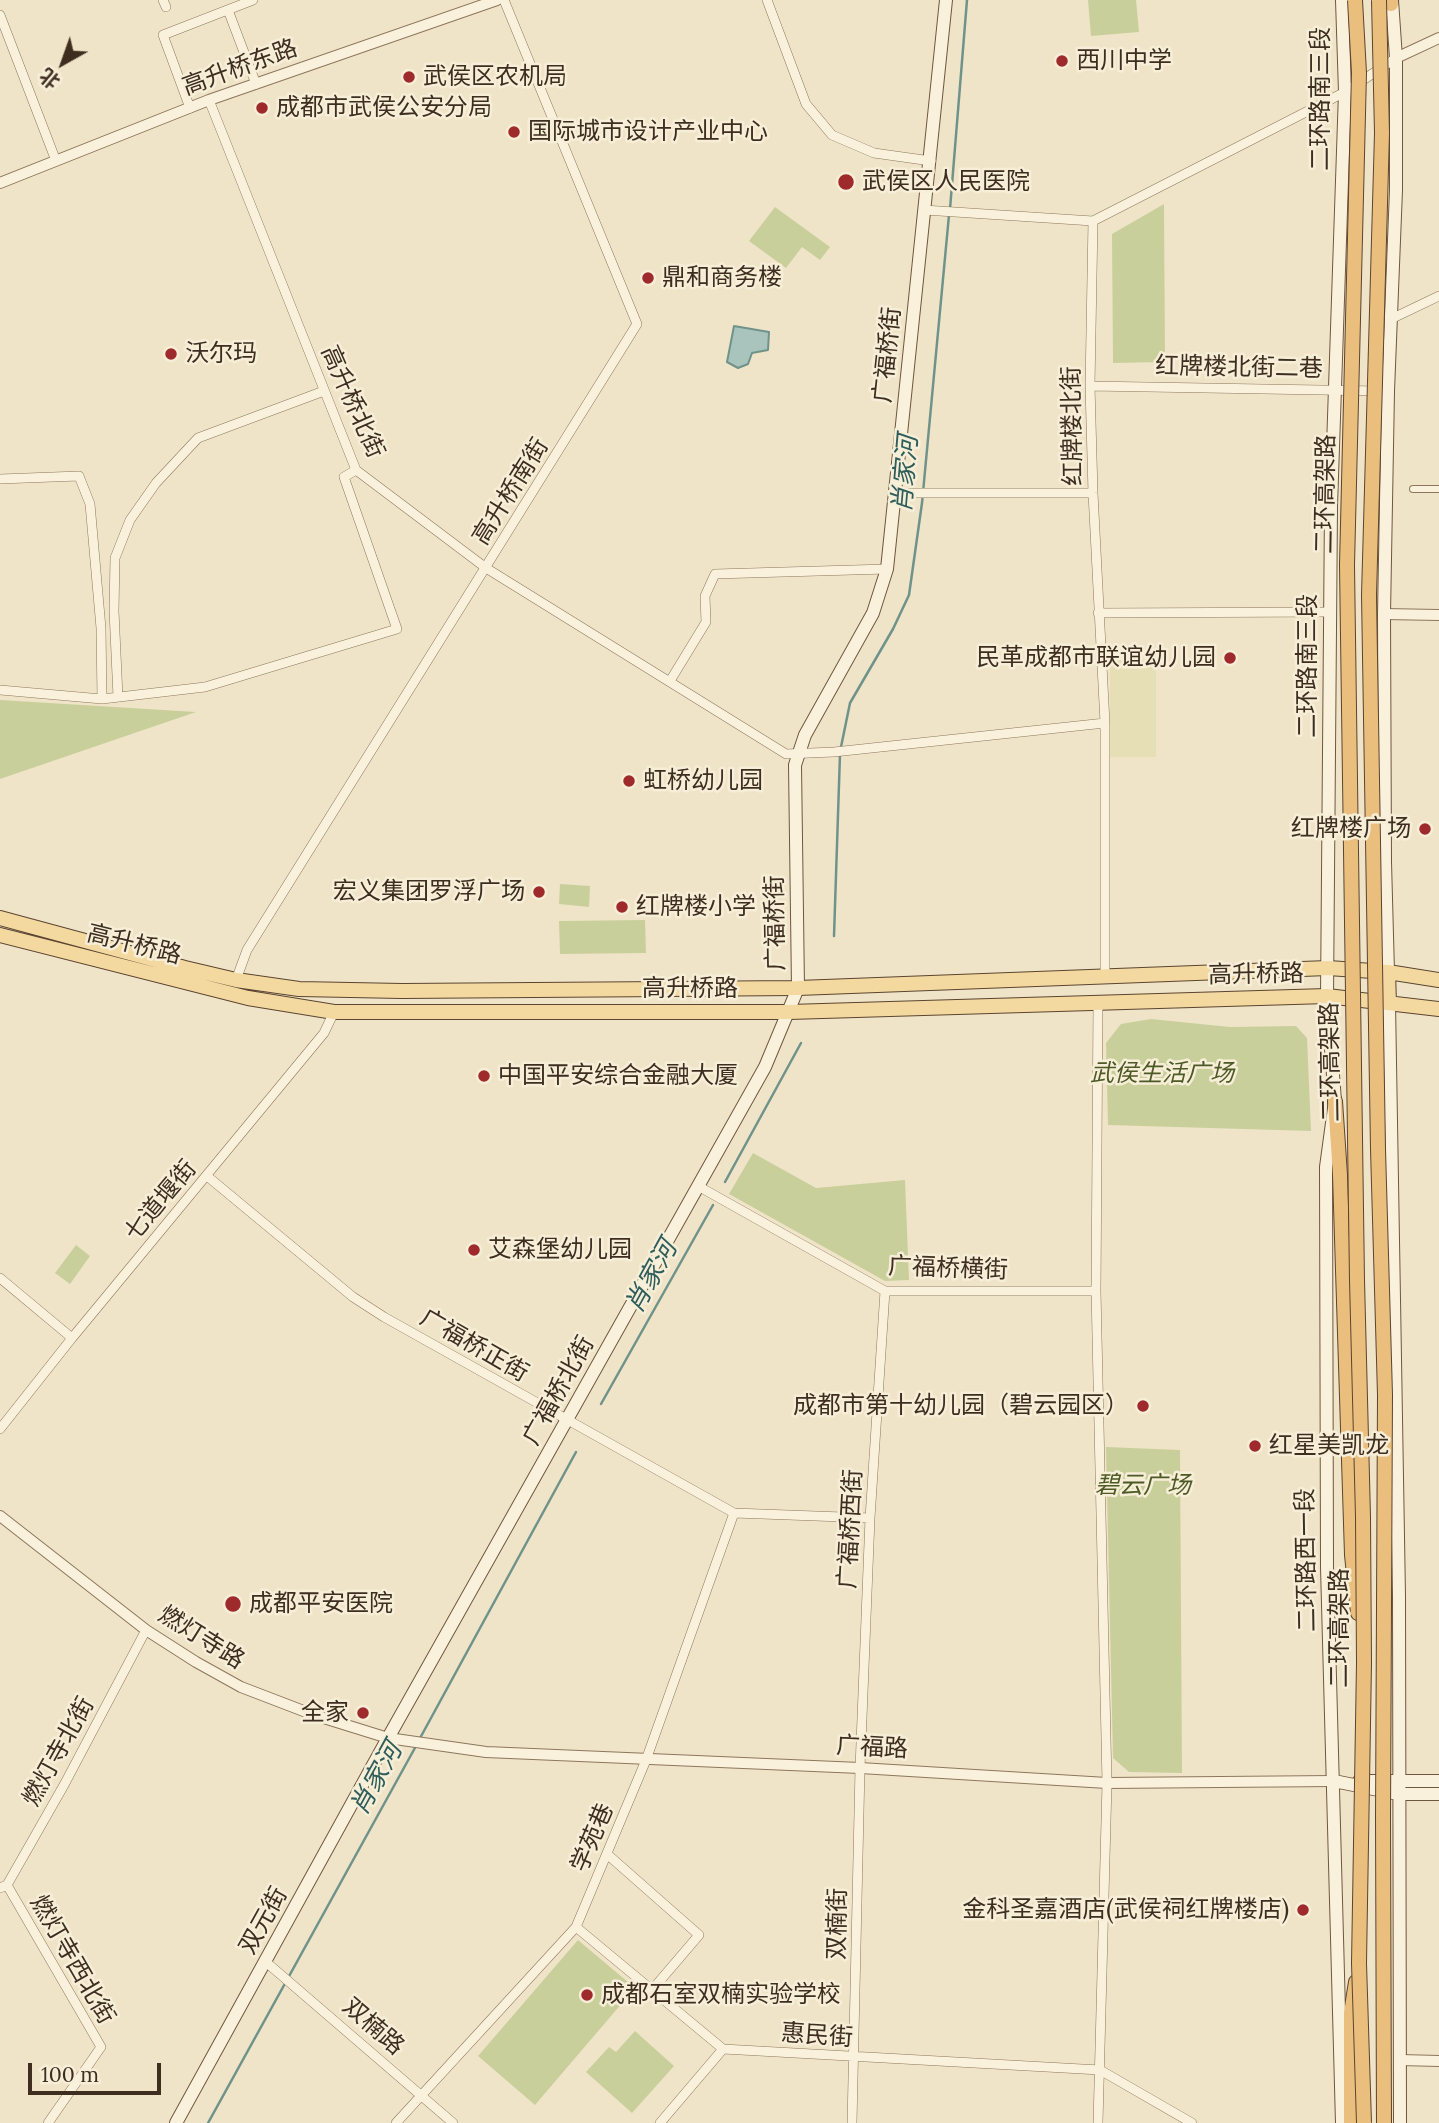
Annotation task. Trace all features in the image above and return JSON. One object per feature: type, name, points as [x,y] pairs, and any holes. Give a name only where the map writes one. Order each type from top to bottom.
[{"type":"highway","name":"二环高架路","points":[[1355,0],[1359,73],[1347,565],[1364,1663],[1360,1964],[1364,2123]]},
{"type":"highway","name":"二环高架路","points":[[1384,2123],[1385,1395],[1378,1149],[1370,595],[1388,1]]},
{"type":"highway","points":[[1335,1101],[1340,1175],[1352,1555],[1364,1663]]},
{"type":"highway","points":[[1351,2123],[1351,2013],[1360,1964]]},
{"type":"main road","name":"广福桥街","points":[[798,988],[797,755],[805,735],[873,613],[887,569],[946,0]]},
{"type":"main road","name":"二环路南三段","points":[[1327,996],[1329,612],[1345,92],[1342,0]]},
{"type":"main road","points":[[1388,1],[1396,58],[1396,190],[1388,391],[1384,614],[1399,1596],[1400,2123]]},
{"type":"main road","name":"高升桥路","points":[[0,918],[236,980],[299,989],[402,991],[798,988],[1328,968],[1388,972],[1439,980]]},
{"type":"main road","name":"高升桥路","points":[[0,935],[248,998],[334,1012],[789,1012],[1327,996],[1439,1009]]},
{"type":"main road","name":"广福桥北街","points":[[388,1738],[765,1067],[798,988]]},
{"type":"main road","name":"二环路西一段","points":[[1327,996],[1335,1101],[1326,1167],[1327,1567],[1342,2123]]},
{"type":"main road","name":"双元街","points":[[176,2123],[388,1738]]},
{"type":"main road","points":[[1334,1781],[1439,1781]]},
{"type":"main road","points":[[1334,1781],[1398,1794],[1439,1794]]},
{"type":"street","points":[[190,108],[163,35],[253,0]]},
{"type":"street","name":"高升桥东路","points":[[0,183],[209,100],[497,0]]},
{"type":"street","name":"高升桥南街","points":[[236,980],[247,950],[637,324],[504,0]]},
{"type":"street","points":[[767,0],[806,104],[832,135],[874,153],[931,161]]},
{"type":"street","points":[[228,10],[256,84]]},
{"type":"street","points":[[1,20],[56,161]]},
{"type":"street","points":[[924,210],[1093,221],[1345,92],[1396,58],[1439,38]]},
{"type":"street","name":"高升桥北街","points":[[209,100],[356,470],[486,568],[786,754],[846,751],[1105,723]]},
{"type":"street","name":"红牌楼北街","points":[[1093,221],[1090,386],[1098,613],[1105,723],[1105,975]]},
{"type":"street","points":[[1391,319],[1439,296]]},
{"type":"street","name":"红牌楼北街二巷","points":[[1090,386],[1388,391]]},
{"type":"street","points":[[118,697],[114,611],[115,558],[130,520],[156,483],[198,438],[324,391]]},
{"type":"street","points":[[0,690],[102,699],[205,687],[397,629],[344,478],[356,470]]},
{"type":"street","points":[[0,479],[79,476],[90,504],[101,628],[102,699]]},
{"type":"street","points":[[1413,489],[1439,489]]},
{"type":"street","points":[[895,493],[1093,493]]},
{"type":"street","points":[[670,681],[706,622],[705,596],[715,574],[887,569]]},
{"type":"street","points":[[1098,613],[1329,612]]},
{"type":"street","points":[[1384,614],[1439,615]]},
{"type":"street","points":[[1098,1002],[1096,1291],[1107,1783],[1098,2123]]},
{"type":"street","name":"七道堰街","points":[[0,1429],[324,1032],[334,1012]]},
{"type":"street","name":"广福桥正街","points":[[207,1176],[353,1297],[384,1317],[734,1513],[870,1518]]},
{"type":"street","name":"广福桥横街","points":[[698,1186],[885,1291],[1096,1291]]},
{"type":"street","points":[[0,1278],[72,1338]]},
{"type":"street","name":"广福桥西街","points":[[860,1768],[870,1518],[885,1291]]},
{"type":"street","name":"学苑巷","points":[[396,2123],[576,1927],[646,1760],[734,1513]]},
{"type":"street","name":"燃灯寺路","points":[[0,1516],[146,1630],[241,1687],[314,1715],[388,1738],[408,1741]]},
{"type":"street","name":"燃灯寺北街","points":[[3,1887],[64,1785],[146,1630]]},
{"type":"street","name":"广福路","points":[[408,1741],[486,1752],[860,1768],[1107,1783],[1334,1781]]},
{"type":"street","name":"双楠街","points":[[852,2123],[860,1768]]},
{"type":"street","points":[[607,1853],[699,1934],[652,1990]]},
{"type":"street","name":"燃灯寺西北街","points":[[3,1887],[101,2048],[48,2123]]},
{"type":"street","points":[[576,1927],[723,2049],[660,2123]]},
{"type":"street","name":"双楠路","points":[[266,1962],[453,2123]]},
{"type":"street","name":"惠民街","points":[[723,2049],[1100,2070]]},
{"type":"street","points":[[1400,2060],[1439,2060]]},
{"type":"street","points":[[1100,2070],[1192,2123]]},
{"type":"shaded area","points":[[1110,660],[1156,660],[1156,757],[1110,757]]},
{"type":"green space","points":[[1088,0],[1136,0],[1139,32],[1091,36]]},
{"type":"green space","points":[[1164,204],[1165,362],[1113,363],[1112,234]]},
{"type":"green space","points":[[775,207],[830,247],[820,260],[802,247],[786,268],[749,241]]},
{"type":"green space","points":[[0,700],[196,712],[0,779]]},
{"type":"green space","points":[[560,884],[590,886],[589,907],[559,904]]},
{"type":"green space","points":[[645,920],[646,953],[560,954],[559,921]]},
{"type":"green space","name":"武侯生活广场","points":[[1151,1019],[1230,1027],[1296,1026],[1307,1038],[1311,1131],[1108,1125],[1106,1043],[1121,1024]]},
{"type":"green space","points":[[753,1153],[816,1188],[905,1180],[909,1280],[885,1281],[729,1194]]},
{"type":"green space","points":[[76,1245],[90,1256],[70,1284],[55,1273]]},
{"type":"green space","name":"碧云广场","points":[[1106,1447],[1180,1450],[1182,1773],[1129,1772],[1113,1758]]},
{"type":"green space","points":[[578,1940],[635,1988],[535,2105],[478,2056]]},
{"type":"green space","points":[[635,2031],[674,2066],[632,2113],[586,2072],[609,2047],[616,2052]]},
{"type":"water","points":[[734,326],[769,332],[768,350],[752,353],[748,364],[738,368],[727,362]]},
{"type":"waterway","name":"肖家河","points":[[950,209],[967,0]]},
{"type":"waterway","name":"肖家河","points":[[841,747],[850,703],[893,629],[909,595],[922,503],[949,215]]},
{"type":"waterway","name":"肖家河","points":[[834,936],[840,754]]},
{"type":"waterway","name":"肖家河","points":[[725,1182],[801,1043]]},
{"type":"waterway","name":"肖家河","points":[[601,1404],[713,1205]]},
{"type":"waterway","name":"肖家河","points":[[419,1740],[576,1452]]},
{"type":"waterway","name":"肖家河","points":[[208,2123],[416,1746]]},
{"type":"place","name":"西川中学","points":[[1062,61]]},
{"type":"place","name":"武侯区农机局","points":[[409,77]]},
{"type":"place","name":"成都市武侯公安分局","points":[[262,108]]},
{"type":"place","name":"国际城市设计产业中心","points":[[514,132]]},
{"type":"place","name":"武侯区人民医院","points":[[846,182]]},
{"type":"place","name":"鼎和商务楼","points":[[648,278]]},
{"type":"place","name":"沃尔玛","points":[[171,354]]},
{"type":"place","name":"民革成都市联谊幼儿园","points":[[1230,658]]},
{"type":"place","name":"虹桥幼儿园","points":[[629,781]]},
{"type":"place","name":"红牌楼广场","points":[[1425,829]]},
{"type":"place","name":"宏义集团罗浮广场","points":[[539,892]]},
{"type":"place","name":"红牌楼小学","points":[[622,907]]},
{"type":"place","name":"中国平安综合金融大厦","points":[[484,1076]]},
{"type":"place","name":"艾森堡幼儿园","points":[[474,1250]]},
{"type":"place","name":"成都市第十幼儿园（碧云园区）","points":[[1143,1406]]},
{"type":"place","name":"红星美凯龙","points":[[1255,1446]]},
{"type":"place","name":"成都平安医院","points":[[233,1604]]},
{"type":"place","name":"全家","points":[[363,1713]]},
{"type":"place","name":"金科圣嘉酒店(武侯祠红牌楼店)","points":[[1303,1910]]},
{"type":"place","name":"成都石室双楠实验学校","points":[[587,1995]]}]
